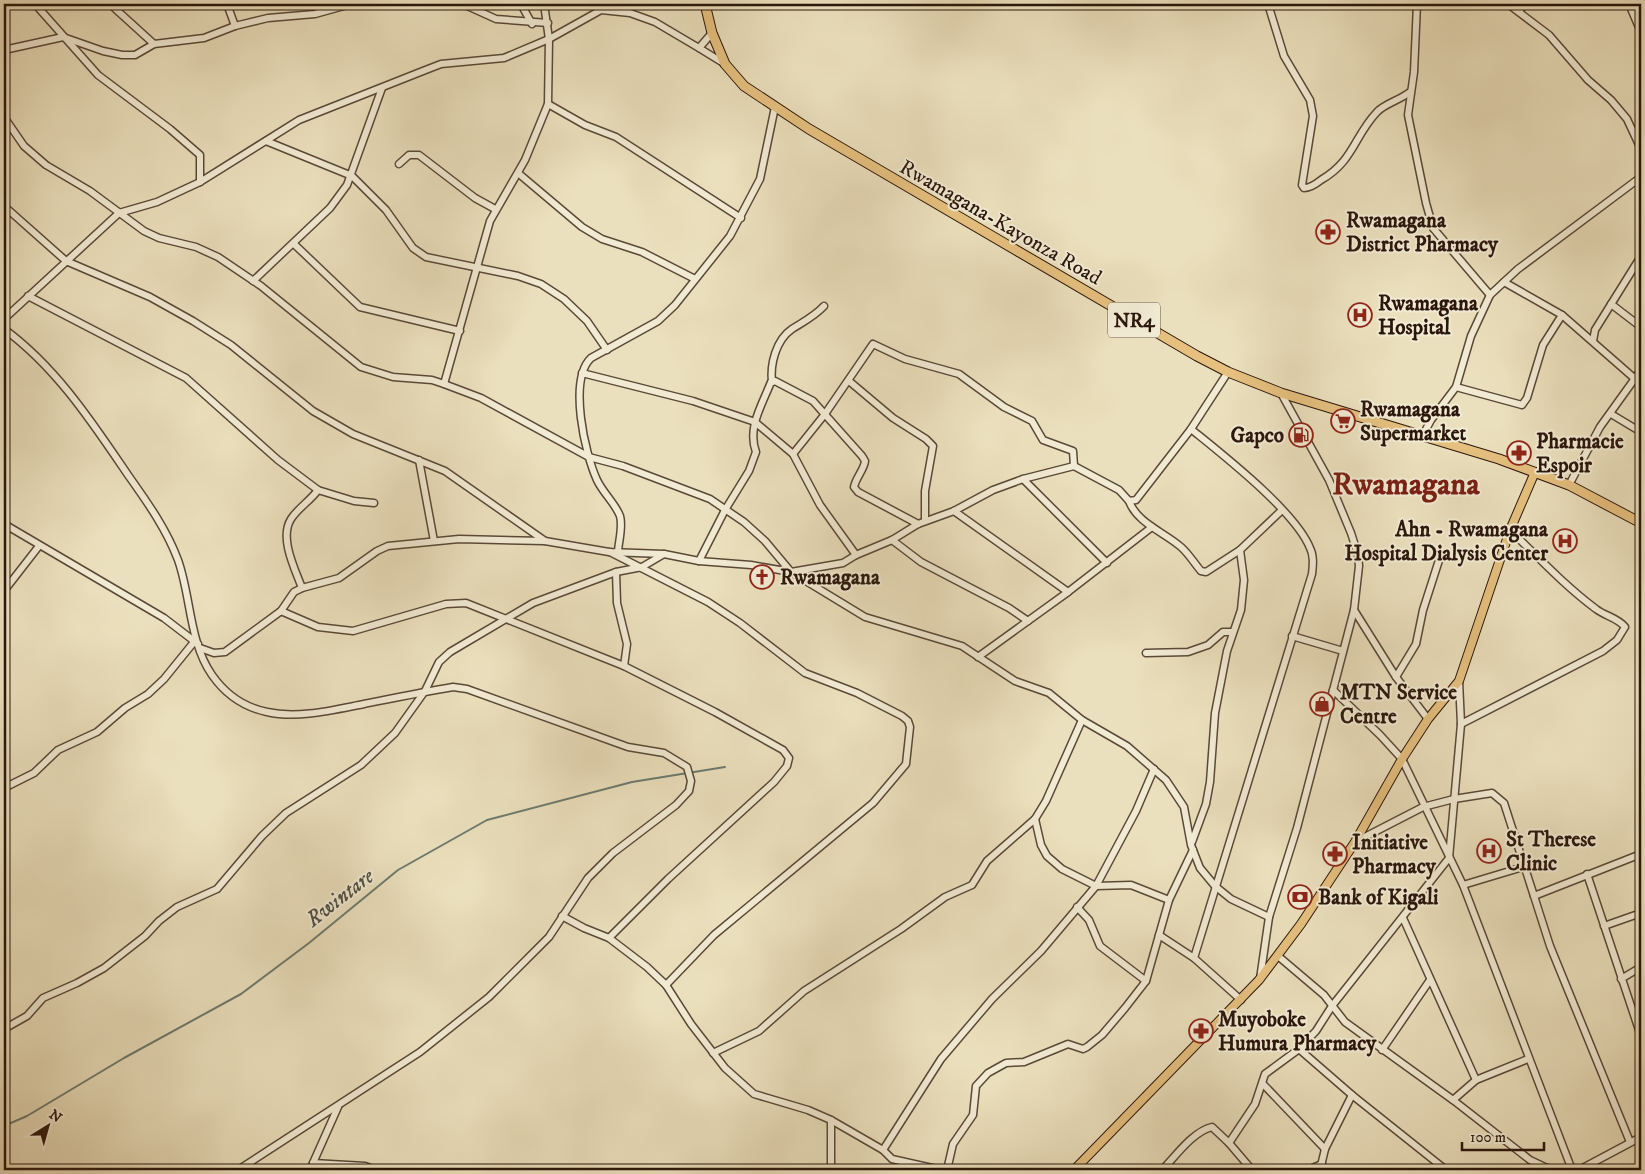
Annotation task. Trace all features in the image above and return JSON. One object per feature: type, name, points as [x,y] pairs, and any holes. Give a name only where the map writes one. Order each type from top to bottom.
[{"type":"highway","name":"Rwamagana-Kayonza Road","points":[[705,4],[712,33],[725,64],[744,86],[775,107],[1114,308],[1228,372],[1281,393],[1535,472],[1568,485],[1641,522]]},
{"type":"main road","points":[[1073,1170],[1260,980],[1355,842],[1428,719],[1458,681],[1510,530],[1535,472]]},
{"type":"street","points":[[34,4],[114,90],[170,129],[200,155],[200,182]]},
{"type":"street","points":[[110,4],[154,44]]},
{"type":"street","points":[[227,4],[235,26]]},
{"type":"street","points":[[4,50],[63,37],[122,55],[135,55],[154,44],[215,36],[235,26],[268,18],[316,14],[351,4]]},
{"type":"street","points":[[463,4],[496,19],[532,24],[548,23]]},
{"type":"street","points":[[521,4],[532,24]]},
{"type":"street","points":[[444,384],[495,209],[518,173],[548,104],[549,39],[544,4]]},
{"type":"street","points":[[1268,4],[1284,56],[1310,100],[1313,116],[1302,185],[1304,188],[1323,179],[1343,164],[1378,110],[1398,101],[1410,92]]},
{"type":"street","points":[[1417,4],[1414,72],[1408,115],[1410,134],[1433,228],[1490,295]]},
{"type":"street","points":[[1508,4],[1562,48],[1588,80],[1611,100],[1627,119],[1640,146]]},
{"type":"street","points":[[1519,12],[1525,4]]},
{"type":"street","points":[[1629,4],[1641,32]]},
{"type":"street","points":[[4,318],[119,214],[157,202],[200,182],[299,120],[441,64],[504,58],[549,39],[601,10],[630,13],[654,22],[725,64]]},
{"type":"street","points":[[699,48],[712,33]]},
{"type":"street","points":[[253,281],[330,208],[352,176],[382,88]]},
{"type":"street","points":[[548,104],[585,125],[616,137],[741,218]]},
{"type":"street","points":[[618,551],[621,524],[619,515],[597,481],[589,457],[579,403],[582,372],[585,364],[591,358],[658,321],[675,305],[730,236],[741,218],[763,167],[775,107]]},
{"type":"street","points":[[4,117],[24,146],[46,165],[90,191],[119,214],[152,235],[196,247],[218,257],[253,281],[361,367],[388,376],[444,384],[481,398],[589,457],[623,466],[710,499],[744,522],[766,541],[791,572],[865,617],[962,646],[1015,681],[1049,693],[1082,720],[1114,736],[1154,769],[1179,796],[1184,807],[1192,848],[1200,868],[1215,886],[1231,899],[1269,917]]},
{"type":"street","points":[[266,141],[352,176],[386,210],[418,253],[426,257],[478,267],[541,284],[564,299],[588,321],[607,350]]},
{"type":"street","points":[[399,164],[410,156],[419,155],[475,198],[495,209]]},
{"type":"street","points":[[518,173],[582,227],[602,239],[642,252],[695,279]]},
{"type":"street","points":[[1423,436],[1431,420],[1456,387],[1471,336],[1490,295],[1504,282],[1641,176]]},
{"type":"street","points":[[4,206],[66,261],[96,276],[150,297],[193,321],[230,345],[313,411],[352,434],[419,460],[460,481],[545,541]]},
{"type":"street","points":[[294,244],[360,307],[460,331]]},
{"type":"street","points":[[1593,341],[1595,330],[1638,261]]},
{"type":"street","points":[[1504,282],[1562,315],[1634,378]]},
{"type":"street","points":[[28,296],[186,378],[278,460],[318,490],[354,501],[374,502]]},
{"type":"street","points":[[1610,304],[1641,327]]},
{"type":"street","points":[[699,561],[725,510],[749,471],[756,452],[752,440],[755,422],[772,382],[771,362],[790,331],[817,314],[824,306]]},
{"type":"street","points":[[1456,387],[1522,405],[1527,398],[1544,345],[1562,315]]},
{"type":"street","points":[[4,329],[30,348],[62,384],[95,425],[159,518],[178,559],[198,645],[204,662],[224,692],[242,704],[265,712],[284,715],[322,712],[453,687],[467,689],[628,747],[664,752],[687,767],[691,781],[688,791],[676,805],[613,853],[588,878],[535,952],[489,997],[420,1052],[238,1170]]},
{"type":"street","points":[[1583,332],[1595,330]]},
{"type":"street","points":[[793,454],[825,414],[873,344],[905,360],[954,372],[1004,407],[1032,421],[1043,440],[1073,451],[1074,466]]},
{"type":"street","points":[[1568,485],[1592,440],[1641,370]]},
{"type":"street","points":[[582,372],[693,400],[755,422],[793,454],[820,505],[856,555]]},
{"type":"street","points":[[1129,501],[1136,500],[1191,429],[1228,372]]},
{"type":"street","points":[[849,381],[897,421],[926,439],[933,446],[925,492],[925,520]]},
{"type":"street","points":[[772,382],[779,382],[803,394],[825,414],[865,461],[855,481],[854,487],[858,492],[918,524]]},
{"type":"street","points":[[1260,980],[1269,917],[1297,828],[1354,610],[1358,566],[1358,555],[1351,533],[1328,480],[1281,393]]},
{"type":"street","points":[[1610,414],[1641,432]]},
{"type":"street","points":[[1191,429],[1225,457],[1282,510],[1302,532],[1314,560],[1312,574],[1194,958]]},
{"type":"street","points":[[419,460],[434,541]]},
{"type":"street","points":[[609,552],[664,554],[699,561],[751,565],[791,572],[834,566],[892,540],[925,520],[954,511],[993,490],[1074,466],[1119,490],[1129,501],[1130,506],[1152,527],[1179,545],[1201,571],[1206,572],[1240,550],[1282,510]]},
{"type":"street","points":[[1024,480],[1107,563]]},
{"type":"street","points":[[302,588],[291,556],[287,529],[290,520],[318,490]]},
{"type":"street","points":[[954,511],[1068,592]]},
{"type":"street","points":[[4,524],[164,618],[198,645],[214,653],[225,652],[282,611],[294,592],[339,578],[377,551],[388,546],[434,541],[488,539],[545,541],[609,552],[708,602],[740,623],[805,673],[857,693],[908,721],[910,727],[906,764],[873,803],[714,935],[666,985]]},
{"type":"street","points":[[978,657],[1107,563],[1152,527]]},
{"type":"street","points":[[1461,724],[1603,651],[1624,632],[1625,628],[1622,623],[1598,611],[1575,594],[1510,530]]},
{"type":"street","points":[[892,540],[930,567],[1028,621]]},
{"type":"street","points":[[4,591],[39,546]]},
{"type":"street","points":[[947,1170],[953,1144],[973,1115],[976,1086],[988,1073],[1006,1063],[1024,1062],[1068,1044],[1083,1049],[1087,1047],[1102,1035],[1146,981],[1169,900],[1192,848],[1209,789],[1215,713],[1243,596],[1244,580],[1240,550]]},
{"type":"street","points":[[4,1029],[27,1016],[42,998],[77,983],[104,968],[145,936],[159,921],[177,907],[217,889],[262,836],[286,813],[344,777],[381,748],[395,734],[424,692],[432,672],[450,652],[533,603],[616,572],[642,567],[664,554]]},
{"type":"street","points":[[1396,677],[1416,644],[1422,610],[1441,554]]},
{"type":"street","points":[[616,572],[617,603],[627,644],[624,666]]},
{"type":"street","points":[[282,611],[318,627],[353,631],[455,602],[466,603],[509,618],[624,666],[776,744],[788,758],[787,766],[774,782],[668,879],[609,938]]},
{"type":"street","points":[[1354,610],[1396,677],[1428,719]]},
{"type":"street","points":[[1146,653],[1188,652],[1208,645],[1223,632],[1233,632]]},
{"type":"street","points":[[1292,636],[1343,651]]},
{"type":"street","points":[[4,788],[34,773],[58,750],[97,732],[125,708],[148,694],[198,645]]},
{"type":"street","points":[[1229,1142],[1251,1111],[1265,1074],[1270,1068],[1299,1048],[1316,1031],[1332,1006],[1449,858],[1461,724],[1458,681]]},
{"type":"street","points":[[1333,690],[1380,735],[1402,760],[1462,885],[1572,1170]]},
{"type":"street","points":[[713,1053],[759,1031],[804,990],[860,953],[901,929],[945,897],[972,885],[986,861],[1035,818],[1054,787],[1082,720]]},
{"type":"street","points":[[883,1150],[940,1059],[992,999],[1041,951],[1096,886],[1136,811],[1154,769]]},
{"type":"street","points":[[1355,842],[1423,807],[1454,799],[1492,793],[1498,796],[1504,803],[1523,867],[1550,946],[1630,1142]]},
{"type":"street","points":[[1035,818],[1041,845],[1047,856],[1062,869],[1096,886],[1131,885],[1169,900]]},
{"type":"street","points":[[1534,896],[1641,854]]},
{"type":"street","points":[[1462,885],[1523,867]]},
{"type":"street","points":[[1587,874],[1641,1036]]},
{"type":"street","points":[[1077,907],[1089,920],[1100,946],[1146,981]]},
{"type":"street","points":[[1604,926],[1641,913]]},
{"type":"street","points":[[562,916],[584,928],[609,938],[632,954],[666,985],[725,1068],[754,1094],[808,1110],[831,1120],[883,1150],[892,1159],[941,1170]]},
{"type":"street","points":[[1403,918],[1476,1080]]},
{"type":"street","points":[[1159,935],[1194,958],[1241,1000]]},
{"type":"street","points":[[1278,956],[1317,988],[1345,1022],[1453,1100],[1530,1160],[1557,1170]]},
{"type":"street","points":[[1621,979],[1641,967]]},
{"type":"street","points":[[1382,1050],[1430,980]]},
{"type":"street","points":[[1299,1048],[1352,1095],[1446,1170]]},
{"type":"street","points":[[1453,1100],[1476,1080],[1528,1059]]},
{"type":"street","points":[[1262,1084],[1325,1148]]},
{"type":"street","points":[[1308,1170],[1321,1167],[1325,1148],[1352,1095]]},
{"type":"street","points":[[339,1106],[312,1167],[365,1166],[375,1170]]},
{"type":"street","points":[[831,1120],[831,1170]]},
{"type":"street","points":[[1165,1169],[1204,1129],[1212,1127],[1229,1142],[1252,1170]]},
{"type":"street","points":[[1579,1170],[1641,1137]]},
{"type":"waterway","name":"Rwintare","points":[[4,1126],[27,1116],[124,1058],[241,994],[309,943],[398,870],[487,820],[632,782],[725,767]]},
{"type":"place","name":"Rwamagana District Pharmacy","points":[[1328,232]]},
{"type":"place","name":"Rwamagana Hospital","points":[[1360,315]]},
{"type":"place","name":"Rwamagana Supermarket","points":[[1343,421]]},
{"type":"place","name":"Gapco","points":[[1301,435]]},
{"type":"place","name":"Pharmacie Espoir","points":[[1519,453]]},
{"type":"place","name":"Ahn - Rwamagana Hospital Dialysis Center","points":[[1565,541]]},
{"type":"place","name":"Rwamagana","points":[[762,577]]},
{"type":"place","name":"MTN Service Centre","points":[[1322,704]]},
{"type":"place","name":"St Therese Clinic","points":[[1489,851]]},
{"type":"place","name":"Initiative Pharmacy","points":[[1335,854]]},
{"type":"place","name":"Bank of Kigali","points":[[1300,897]]},
{"type":"place","name":"Muyoboke Humura Pharmacy","points":[[1201,1031]]},
{"type":"district","name":"Rwamagana","points":[[1406,483]]}]
